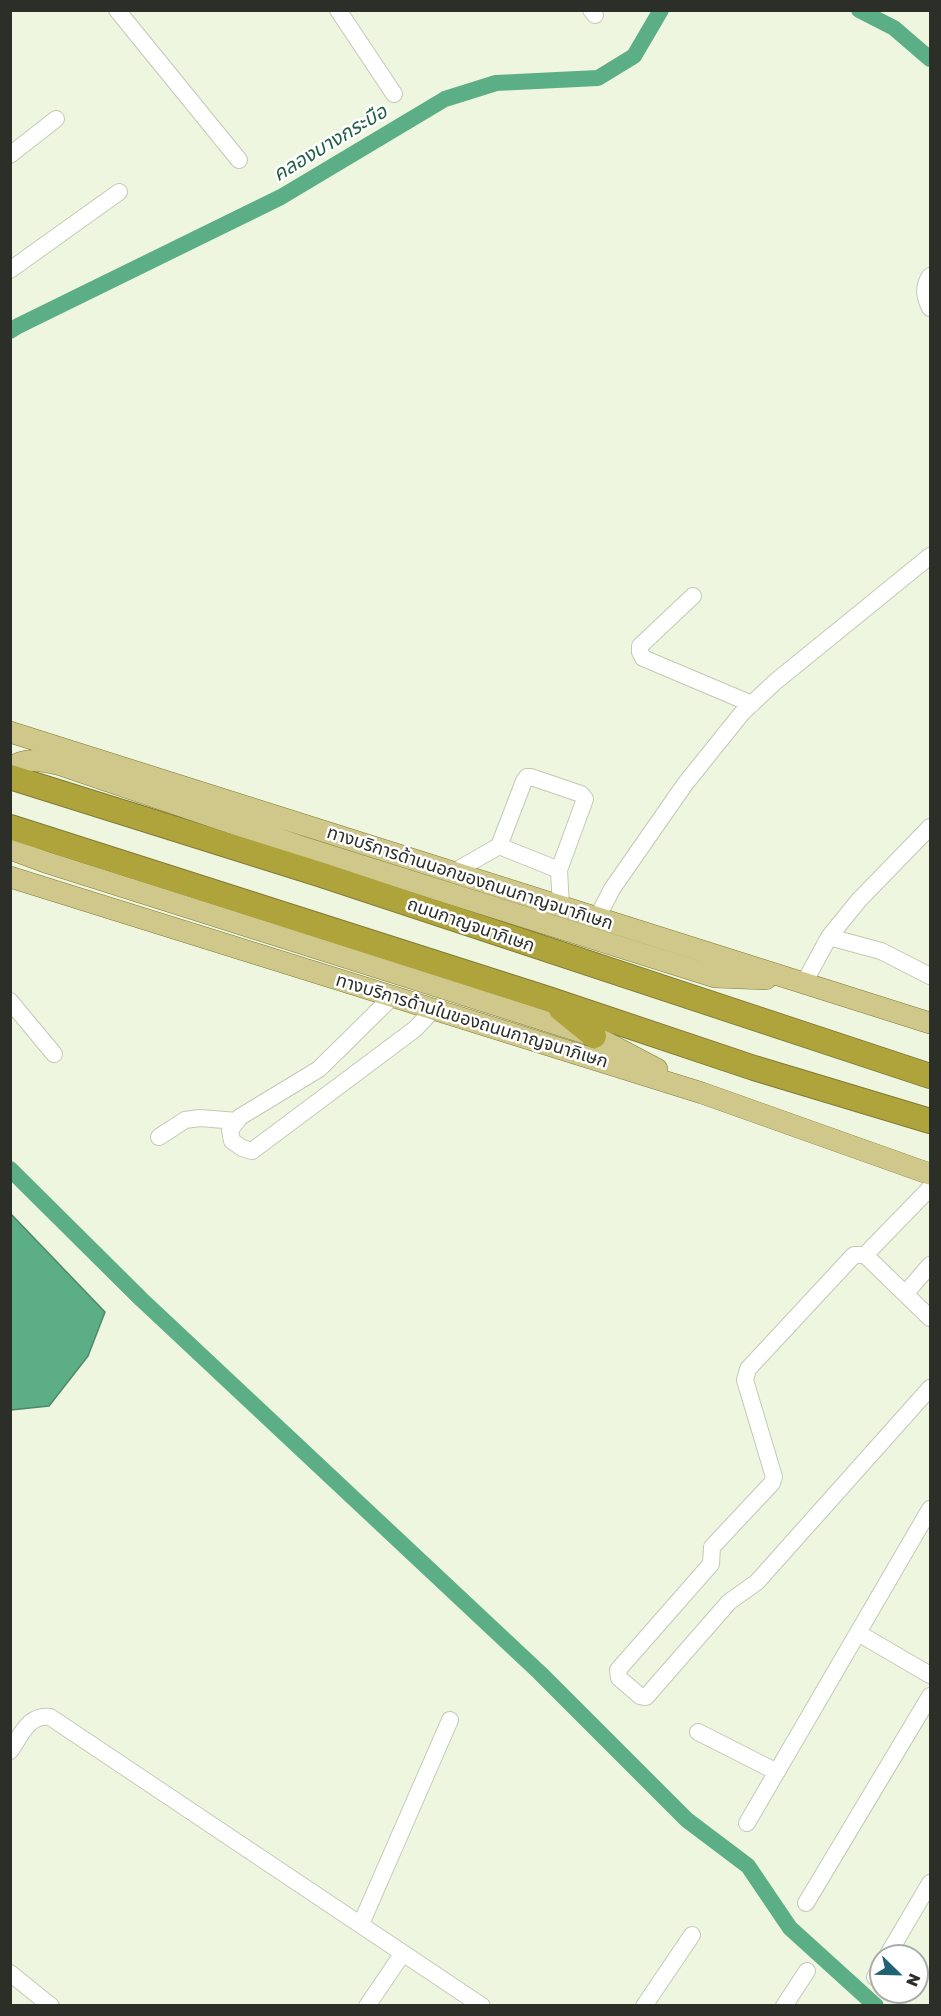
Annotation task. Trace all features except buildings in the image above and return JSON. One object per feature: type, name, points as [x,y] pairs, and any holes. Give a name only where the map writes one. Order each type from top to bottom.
[{"type":"highway","name":"ถนนกาญจนาภิเษก","points":[[10,777],[319,874],[926,1074]]},
{"type":"highway","points":[[10,827],[548,999],[754,1068],[930,1121]]},
{"type":"highway","points":[[548,999],[594,1036]]},
{"type":"highway","points":[[851,1097],[930,1139]]},
{"type":"main road","name":"ทางบริการด้านนอกของถนนกาญจนาภิเษก","points":[[10,732],[930,1023]]},
{"type":"main road","points":[[10,768],[16,763],[28,760],[61,765],[299,846],[715,977],[800,982]]},
{"type":"main road","points":[[10,849],[270,935],[594,1036],[702,1093]]},
{"type":"main road","name":"ทางบริการด้านในของถนนกาญจนาภิเษก","points":[[10,877],[702,1093],[930,1174]]},
{"type":"street","points":[[117,10],[239,160]]},
{"type":"street","points":[[338,10],[394,94]]},
{"type":"street","points":[[10,155],[56,120]]},
{"type":"street","points":[[10,270],[119,192]]},
{"type":"street","points":[[930,276],[925,295],[930,308]]},
{"type":"street","points":[[597,918],[612,889],[685,784],[742,713],[775,682],[930,556]]},
{"type":"street","points":[[693,596],[640,646],[643,658],[752,704]]},
{"type":"street","points":[[452,873],[499,846],[527,777],[581,794],[585,801],[559,870],[561,907]]},
{"type":"street","points":[[800,982],[829,938],[859,900],[930,827]]},
{"type":"street","points":[[499,846],[559,870]]},
{"type":"street","points":[[829,938],[881,951],[930,976]]},
{"type":"street","points":[[392,997],[319,1069],[240,1117],[230,1130],[232,1140],[252,1152],[415,1029],[434,1010]]},
{"type":"street","points":[[10,1001],[54,1054]]},
{"type":"street","points":[[159,1137],[185,1120],[200,1118],[237,1121]]},
{"type":"street","points":[[865,1255],[930,1188]]},
{"type":"street","points":[[930,1318],[865,1255],[854,1255],[748,1369],[745,1380],[774,1477],[772,1483],[712,1547],[711,1564],[618,1670],[619,1678],[640,1696],[646,1697],[729,1602],[757,1582],[930,1388]]},
{"type":"street","points":[[905,1294],[930,1265]]},
{"type":"street","points":[[747,1823],[930,1509]]},
{"type":"street","points":[[858,1633],[930,1675]]},
{"type":"street","points":[[806,1903],[930,1695]]},
{"type":"street","points":[[10,1751],[29,1723],[35,1718],[50,1717],[482,2006]]},
{"type":"street","points":[[361,1924],[450,1720]]},
{"type":"street","points":[[698,1732],[777,1772]]},
{"type":"street","points":[[894,1944],[930,1883]]},
{"type":"street","points":[[644,2006],[692,1935]]},
{"type":"street","points":[[367,2006],[403,1953]]},
{"type":"street","points":[[784,2006],[807,1971]]},
{"type":"street","points":[[10,1974],[51,2006]]},
{"type":"shaded area","points":[[10,1213],[105,1312],[88,1356],[49,1406],[11,1410]]},
{"type":"waterway","name":"คลองบางกระบือ","points":[[10,331],[281,197],[445,99],[496,83],[598,78],[634,56],[661,10]]},
{"type":"waterway","points":[[859,10],[894,28],[930,59]]},
{"type":"waterway","points":[[10,1169],[141,1299],[540,1673],[687,1820],[748,1866],[790,1928],[876,2006]]}]
